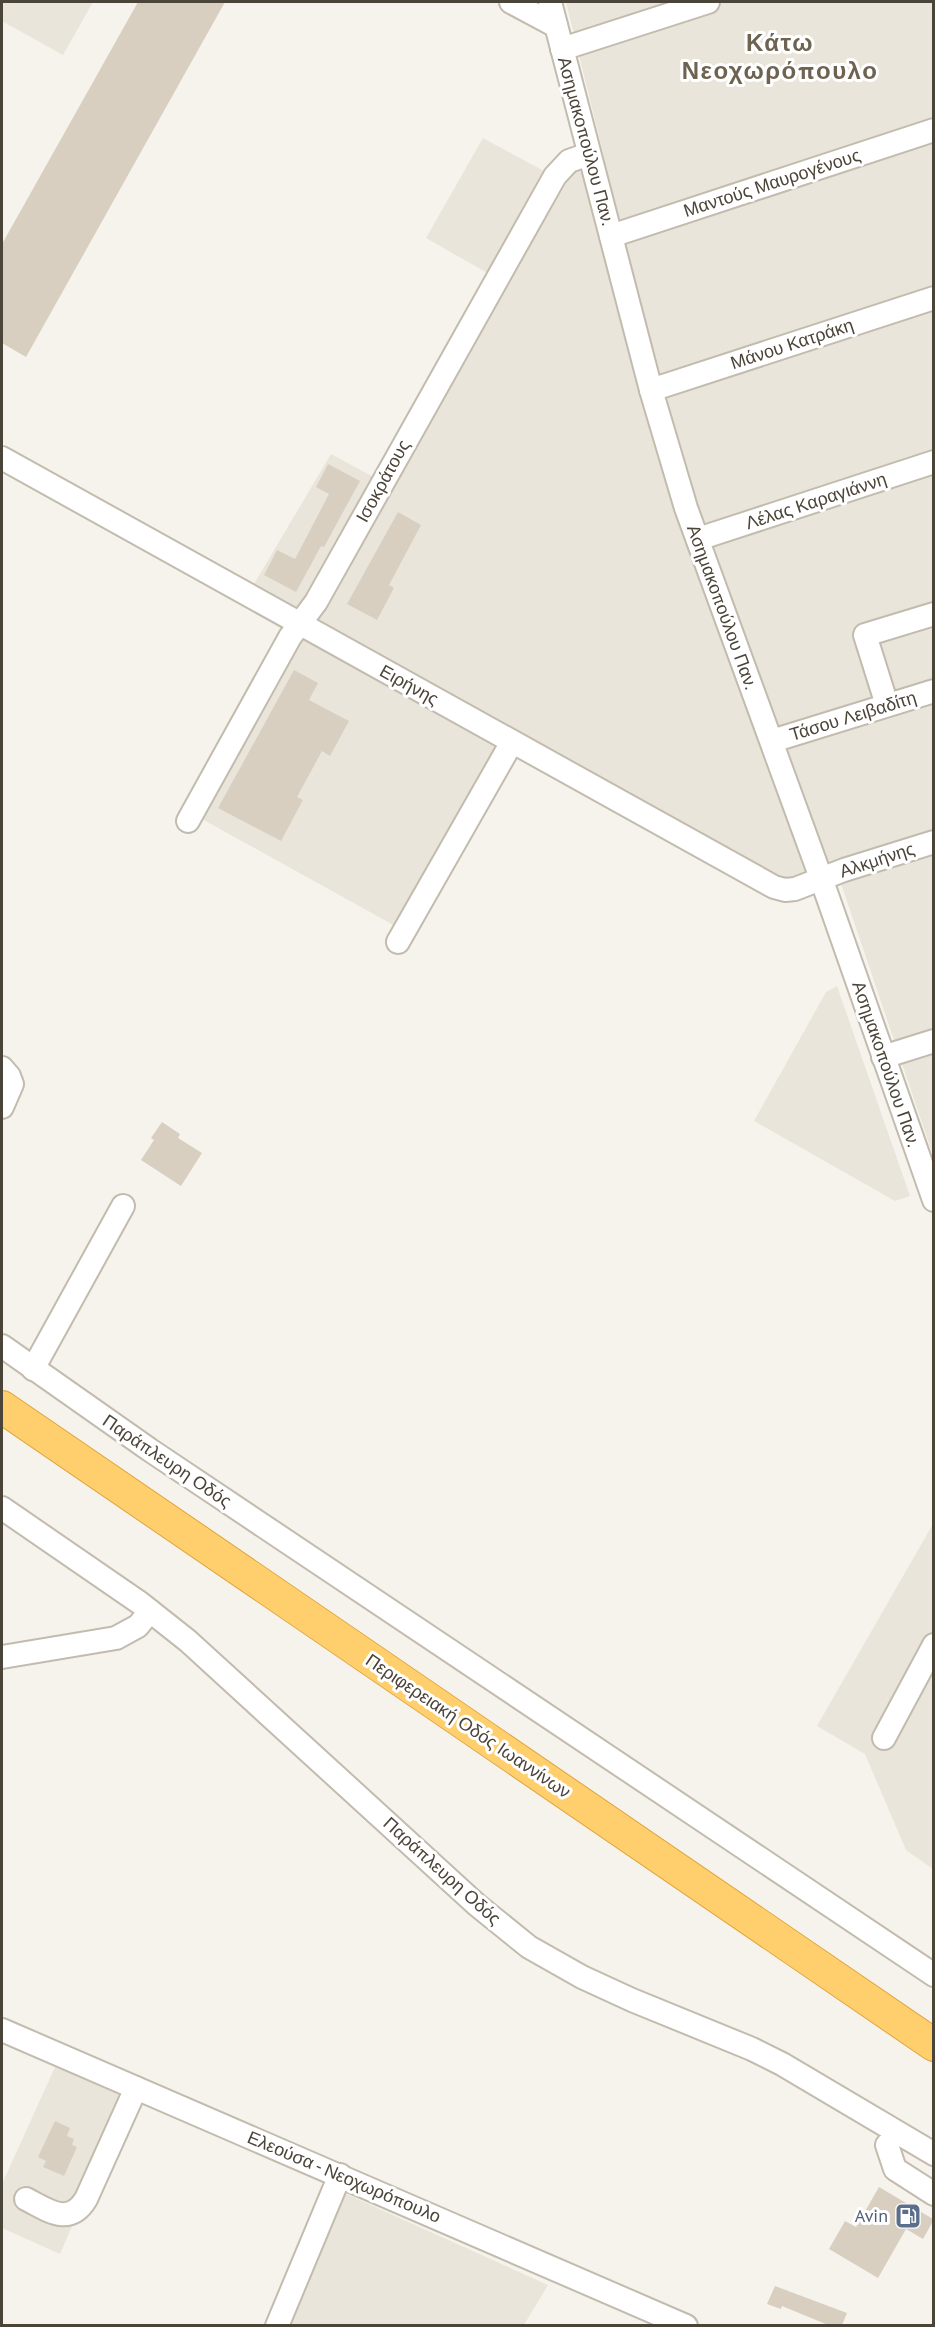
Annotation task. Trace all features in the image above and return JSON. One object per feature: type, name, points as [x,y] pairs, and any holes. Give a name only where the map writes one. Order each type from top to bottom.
[{"type":"highway","name":"Περιφερειακή Οδός Ιωαννίνων","points":[[2,1407],[933,2045]]},
{"type":"street","points":[[511,2],[556,26]]},
{"type":"street","name":"Ασημακοπούλου Παν.","points":[[550,2],[651,390],[698,539],[821,878],[933,1200]]},
{"type":"street","points":[[562,49],[708,2]]},
{"type":"street","name":"Μαντούς Μαυρογένους","points":[[611,236],[933,130]]},
{"type":"street","name":"Ισοκράτους","points":[[188,821],[299,624],[316,602],[555,176],[569,161],[590,154]]},
{"type":"street","name":"Μάνου Κατράκη","points":[[651,390],[933,298]]},
{"type":"street","name":"Ειρήνης","points":[[2,458],[774,887],[790,890],[821,878]]},
{"type":"street","name":"Λέλας Καραγιάννη","points":[[698,539],[933,462]]},
{"type":"street","points":[[887,705],[866,635],[933,614]]},
{"type":"street","name":"Τάσου Λειβαδίτη","points":[[772,741],[933,691]]},
{"type":"street","points":[[399,942],[512,742]]},
{"type":"street","name":"Αλκμήνης","points":[[821,878],[933,842]]},
{"type":"street","points":[[883,1057],[933,1041]]},
{"type":"street","points":[[2,1068],[12,1084],[2,1107]]},
{"type":"street","points":[[33,1369],[123,1206]]},
{"type":"street","name":"Παράπλευρη Οδός","points":[[2,1346],[141,1444],[933,1975]]},
{"type":"street","name":"Παράπλευρη Οδός","points":[[2,1508],[150,1611],[188,1641],[477,1905],[529,1947],[582,1977],[782,2064],[933,2154]]},
{"type":"street","points":[[2,1657],[116,1638],[138,1626],[150,1611]]},
{"type":"street","points":[[884,1738],[933,1645]]},
{"type":"street","name":"Ελεούσα - Νεοχωρόπουλο","points":[[2,2030],[686,2325]]},
{"type":"street","points":[[26,2199],[58,2214],[71,2214],[79,2210],[136,2088]]},
{"type":"street","points":[[887,2145],[895,2169],[933,2194]]},
{"type":"street","points":[[277,2325],[340,2175]]},
{"type":"shaded area","points":[[2,2],[93,2],[63,55],[2,21]]},
{"type":"shaded area","points":[[566,2],[933,2],[933,1155],[834,863],[784,883],[514,728],[397,927],[202,819],[315,619],[254,584],[331,454],[392,487],[505,283],[426,238],[483,138],[562,181],[570,167],[604,157]]},
{"type":"shaded area","points":[[837,986],[910,1196],[895,1201],[754,1121],[826,992]]},
{"type":"shaded area","points":[[933,1524],[933,1869],[906,1850],[865,1754],[817,1726]]},
{"type":"shaded area","points":[[56,2065],[128,2096],[60,2254],[2,2228],[2,2184]]},
{"type":"shaded area","points":[[344,2193],[548,2285],[524,2325],[288,2326]]},
{"type":"building","points":[[138,2],[225,2],[26,357],[2,343],[2,244]]},
{"type":"building","points":[[328,464],[360,481],[296,592],[264,575],[277,550],[295,559],[329,494],[316,487]]},
{"type":"building","points":[[398,512],[421,525],[389,585],[394,588],[377,620],[347,604]]},
{"type":"building","points":[[294,670],[318,683],[309,700],[349,721],[330,756],[322,751],[297,797],[303,800],[281,841],[218,808]]},
{"type":"building","points":[[162,1122],[180,1134],[178,1138],[202,1153],[181,1186],[141,1160],[154,1140],[151,1138]]},
{"type":"building","points":[[55,2121],[70,2128],[67,2136],[74,2139],[72,2145],[77,2147],[64,2176],[43,2167],[46,2161],[38,2157]]},
{"type":"building","points":[[879,2187],[933,2221],[923,2239],[906,2229],[878,2278],[829,2249],[845,2221],[856,2227]]},
{"type":"building","points":[[775,2286],[847,2313],[842,2325],[828,2325],[782,2306],[781,2309],[767,2304]]},
{"type":"place","name":"Avin","points":[[908,2216]]},
{"type":"district","name":"Κάτω Νεοχωρόπουλο","points":[[780,57]]}]
